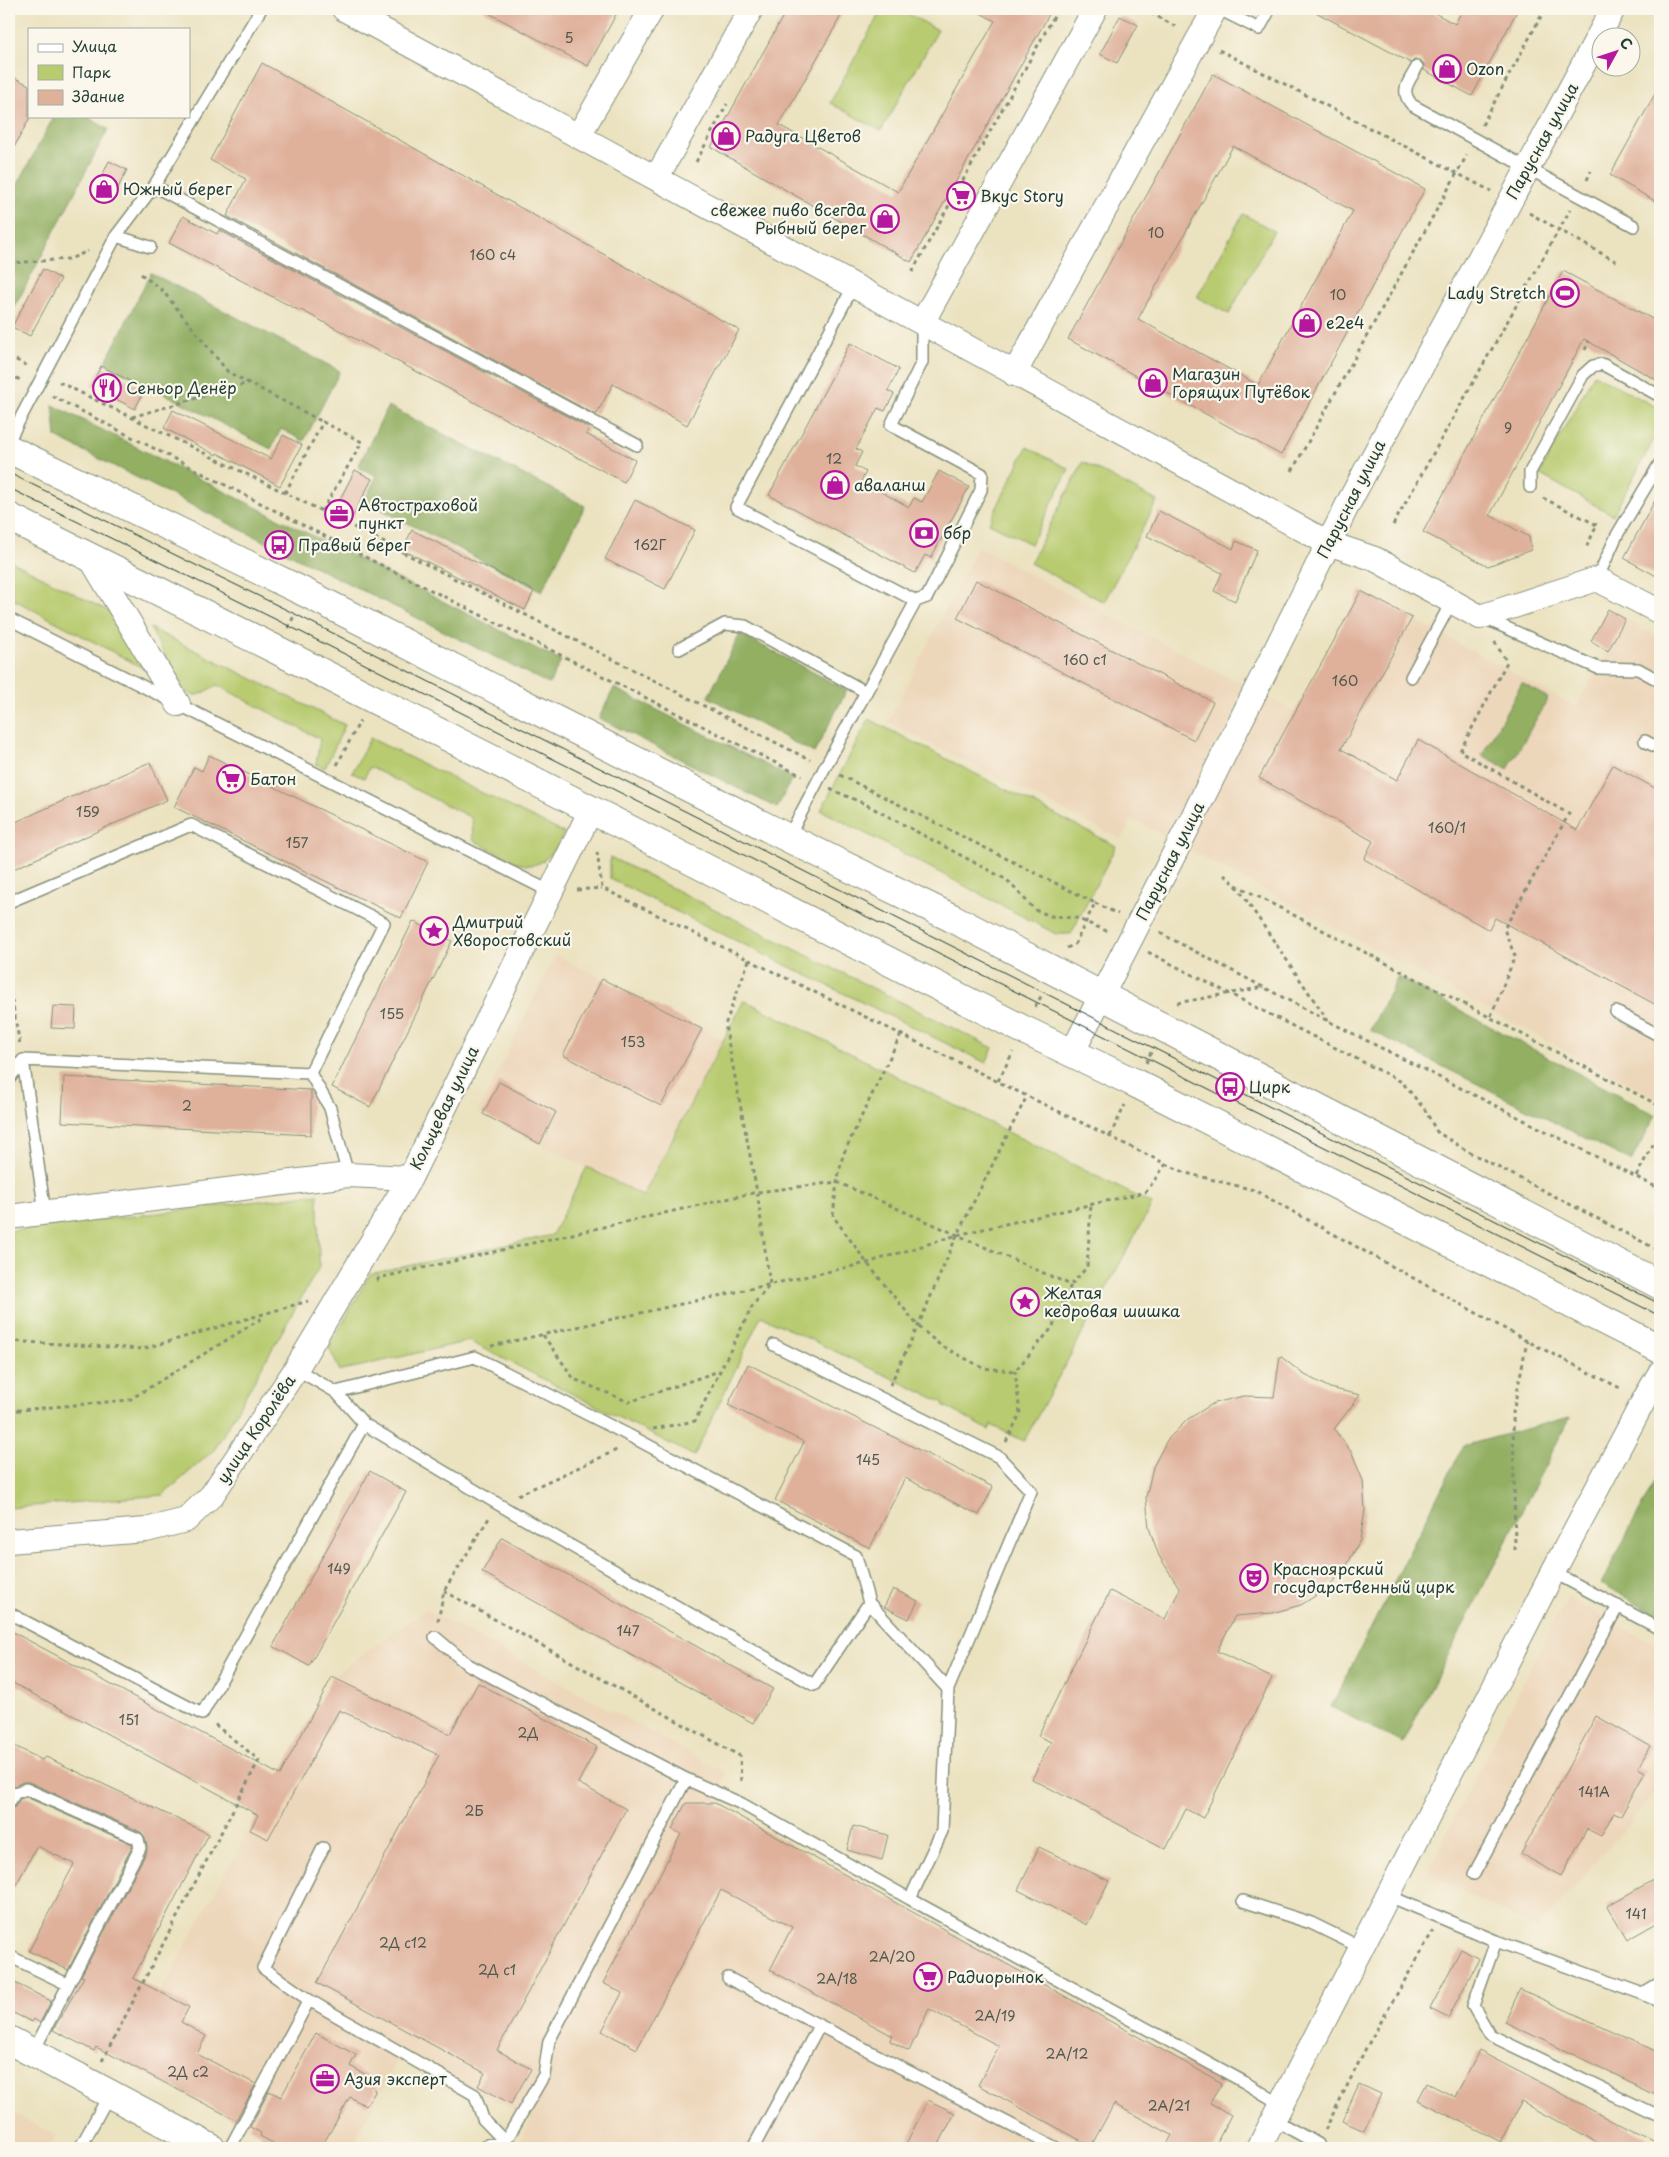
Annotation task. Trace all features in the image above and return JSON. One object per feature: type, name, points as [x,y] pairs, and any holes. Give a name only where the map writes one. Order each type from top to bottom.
[{"type":"main road","points":[[9,449],[290,585],[788,838],[1102,994],[1660,1285]]},
{"type":"main road","points":[[9,517],[277,650],[1660,1349]]},
{"type":"main road","points":[[9,2040],[32,2054],[211,2148]]},
{"type":"street","points":[[344,9],[657,177],[1014,374],[1328,543],[1375,559],[1480,617],[1597,579],[1660,612]]},
{"type":"street","points":[[579,135],[652,9]]},
{"type":"street","points":[[657,177],[751,9]]},
{"type":"street","points":[[922,323],[1095,9]]},
{"type":"street","points":[[1014,374],[1215,9]]},
{"type":"street","name":"Парусная улица","points":[[1072,1053],[1191,821],[1328,543],[1613,9]]},
{"type":"street","points":[[90,558],[178,704]]},
{"type":"street","name":"Кольцевая улица","points":[[9,1217],[348,1175],[410,1178],[591,810]]},
{"type":"street","name":"улица Королёва","points":[[9,1541],[146,1530],[186,1520],[212,1495],[296,1369],[410,1178]]},
{"type":"street","points":[[1259,2148],[1554,1572],[1660,1372]]},
{"type":"lane","points":[[9,440],[116,236],[154,186],[261,9]]},
{"type":"lane","points":[[1219,9],[1259,30],[1270,9]]},
{"type":"lane","points":[[1417,67],[1405,90],[1405,97],[1412,105],[1634,226]]},
{"type":"lane","points":[[154,186],[637,445]]},
{"type":"lane","points":[[116,236],[150,247]]},
{"type":"lane","points":[[854,285],[736,507],[916,601]]},
{"type":"lane","points":[[788,838],[916,601],[927,597],[981,490],[982,474],[891,425],[922,362],[922,323]]},
{"type":"lane","points":[[1530,487],[1530,472],[1583,374],[1593,366],[1602,364],[1660,396]]},
{"type":"lane","points":[[1597,579],[1617,535],[1660,463]]},
{"type":"lane","points":[[1411,677],[1452,601]]},
{"type":"lane","points":[[1480,617],[1598,668],[1638,669],[1660,681]]},
{"type":"lane","points":[[9,619],[551,892]]},
{"type":"lane","points":[[678,649],[725,624],[745,626],[866,692]]},
{"type":"lane","points":[[1645,741],[1660,749]]},
{"type":"lane","points":[[9,902],[191,825],[384,923],[310,1074]]},
{"type":"lane","points":[[1616,1012],[1660,1036]]},
{"type":"lane","points":[[23,1060],[310,1074]]},
{"type":"lane","points":[[9,1079],[23,1060]]},
{"type":"lane","points":[[23,1060],[45,1213]]},
{"type":"lane","points":[[310,1074],[330,1108],[348,1175]]},
{"type":"lane","points":[[774,1345],[884,1398],[999,1457],[1031,1491],[948,1689],[942,1830],[910,1899]]},
{"type":"lane","points":[[336,1392],[475,1357],[638,1440],[856,1556],[869,1603],[948,1689]]},
{"type":"lane","points":[[296,1369],[336,1392],[364,1424],[498,1504],[814,1685],[869,1603]]},
{"type":"lane","points":[[9,1614],[202,1714],[364,1424]]},
{"type":"lane","points":[[1554,1572],[1660,1629]]},
{"type":"lane","points":[[1474,1874],[1618,1606]]},
{"type":"lane","points":[[435,1637],[466,1664],[686,1779],[742,1804],[910,1899],[1235,2077],[1319,2146]]},
{"type":"lane","points":[[508,2145],[544,2076],[549,2041],[686,1779]]},
{"type":"lane","points":[[9,1803],[14,1792],[26,1789],[138,1838],[140,1848],[32,2054]]},
{"type":"lane","points":[[323,1848],[262,1968],[309,2000],[474,2095],[483,2120],[508,2145]]},
{"type":"lane","points":[[1389,1896],[1496,1941],[1643,1994],[1660,2002]]},
{"type":"lane","points":[[1243,1901],[1311,1923],[1362,1948]]},
{"type":"lane","points":[[1496,1941],[1472,2006],[1490,2035],[1660,2117]]},
{"type":"lane","points":[[9,1956],[68,1984]]},
{"type":"lane","points":[[728,1978],[1056,2148]]},
{"type":"lane","points":[[1643,1994],[1660,1984]]},
{"type":"lane","points":[[230,2148],[309,2000]]},
{"type":"lane","points":[[753,2148],[819,2026]]},
{"type":"lane","points":[[80,2148],[109,2095]]},
{"type":"lane","points":[[484,2148],[486,2145],[508,2145]]},
{"type":"path","points":[[912,272],[1058,9]]},
{"type":"path","points":[[1144,9],[1198,39],[1456,172],[1617,262]]},
{"type":"path","points":[[1292,472],[1456,172],[1476,140],[1486,117],[1545,9]]},
{"type":"path","points":[[1393,525],[1578,196]]},
{"type":"path","points":[[9,263],[70,259],[95,248]]},
{"type":"path","points":[[141,274],[162,290],[228,372],[362,442],[322,511]]},
{"type":"path","points":[[9,374],[384,566],[817,784],[865,804],[1007,880],[1035,910],[1051,916],[1076,918],[1086,922],[1402,1082],[1425,1110],[1437,1132],[1469,1152],[1660,1251]]},
{"type":"path","points":[[131,418],[248,383]]},
{"type":"path","points":[[80,393],[322,511],[1095,903],[1075,944],[1068,948]]},
{"type":"path","points":[[285,493],[323,422]]},
{"type":"path","points":[[1530,487],[1536,495],[1597,525],[1586,548]]},
{"type":"path","points":[[1480,617],[1507,662],[1460,751],[1570,814],[1504,929],[1515,956],[1491,1016]]},
{"type":"path","points":[[330,780],[360,721]]},
{"type":"path","points":[[597,849],[602,888],[1166,1164],[1186,1173],[1254,1190],[1527,1341],[1622,1389]]},
{"type":"path","points":[[1224,875],[1236,885],[1491,1016],[1660,1106]]},
{"type":"path","points":[[1236,885],[1328,1021]]},
{"type":"path","points":[[1184,945],[1328,1021],[1660,1189]]},
{"type":"path","points":[[435,1637],[444,1591],[498,1504],[638,1440],[645,1430],[695,1421],[753,1305],[770,1285],[757,1192],[725,1025],[748,960]]},
{"type":"path","points":[[9,984],[23,1060]]},
{"type":"path","points":[[1033,1012],[1046,987]]},
{"type":"path","points":[[1177,1003],[1264,987]]},
{"type":"path","points":[[901,1034],[842,1155],[836,1182],[833,1216],[867,1263],[918,1326],[940,1345],[983,1368],[1015,1371]]},
{"type":"path","points":[[998,1081],[1015,1047]]},
{"type":"path","points":[[1144,1066],[1154,1047]]},
{"type":"path","points":[[884,1398],[918,1326],[957,1235],[1027,1096]]},
{"type":"path","points":[[1110,1136],[1126,1104]]},
{"type":"path","points":[[1636,1176],[1660,1132]]},
{"type":"path","points":[[486,1348],[867,1263],[957,1235],[1146,1192],[1166,1164]]},
{"type":"path","points":[[374,1285],[379,1278],[757,1192],[836,1182],[1071,1285]]},
{"type":"path","points":[[999,1457],[1020,1414],[1015,1371],[1052,1328],[1071,1285],[1087,1267],[1091,1205]]},
{"type":"path","points":[[9,1341],[143,1349],[269,1314],[312,1299]]},
{"type":"path","points":[[9,1411],[129,1400],[269,1314]]},
{"type":"path","points":[[543,1334],[574,1379],[629,1402],[719,1371]]},
{"type":"path","points":[[1515,1550],[1513,1413],[1527,1341]]},
{"type":"path","points":[[444,1591],[740,1756],[741,1785]]},
{"type":"path","points":[[100,2064],[258,1760],[202,1714]]},
{"type":"path","points":[[1319,2146],[1366,2048],[1441,1918]]},
{"type":"shaded area","points":[[978,547],[1295,712],[1361,591],[1576,707],[1608,651],[1591,641],[1608,609],[1660,639],[1660,1101],[1131,819],[1122,840],[888,722]]},
{"type":"shaded area","points":[[556,955],[724,1040],[643,1196],[478,1112]]},
{"type":"shaded area","points":[[1567,1597],[1660,1647],[1660,1785],[1629,1824],[1537,1929],[1426,1873]]},
{"type":"shaded area","points":[[426,1609],[726,1773],[715,1803],[701,1828],[1231,2115],[1214,2148],[516,2148],[531,2120],[403,2049],[351,2148],[282,2148],[235,2119],[123,2061],[332,1677]]},
{"type":"shaded area","points":[[9,2111],[56,2136],[49,2148],[9,2148]]},
{"type":"green space","points":[[882,9],[899,9],[938,30],[881,131],[830,103]]},
{"type":"green space","points":[[53,118],[89,118],[108,129],[9,318],[9,201]]},
{"type":"green space","points":[[1243,214],[1274,231],[1229,314],[1197,297]]},
{"type":"green space","points":[[151,273],[340,371],[304,441],[281,429],[271,449],[105,363]]},
{"type":"green space","points":[[1594,374],[1660,409],[1660,428],[1613,515],[1539,474]]},
{"type":"green space","points":[[53,405],[561,661],[549,684],[56,437]]},
{"type":"green space","points":[[388,406],[585,506],[542,591],[364,501],[377,476],[358,467]]},
{"type":"green space","points":[[1027,447],[1069,469],[1031,544],[989,523]]},
{"type":"green space","points":[[1083,462],[1157,501],[1104,602],[1030,563]]},
{"type":"green space","points":[[9,560],[114,614],[143,668],[9,597]]},
{"type":"green space","points":[[150,628],[345,725],[325,768],[316,764],[320,739],[217,685],[197,695],[184,690]]},
{"type":"green space","points":[[740,634],[847,690],[814,753],[708,697]]},
{"type":"green space","points":[[1522,683],[1548,698],[1508,769],[1482,755]]},
{"type":"green space","points":[[614,688],[792,778],[777,808],[599,718]]},
{"type":"green space","points":[[869,719],[1116,846],[1071,934],[1056,934],[821,810]]},
{"type":"green space","points":[[370,738],[564,833],[554,850],[544,860],[524,865],[513,861],[473,840],[472,818],[370,767],[364,778],[352,773]]},
{"type":"green space","points":[[610,857],[993,1048],[986,1063],[610,879]]},
{"type":"green space","points":[[1398,977],[1656,1115],[1631,1161],[1370,1030]]},
{"type":"green space","points":[[744,1000],[1152,1204],[1024,1441],[991,1425],[989,1430],[943,1405],[944,1403],[761,1316],[694,1456],[469,1341],[340,1371],[329,1348],[370,1274],[552,1235],[587,1167],[643,1196]]},
{"type":"green space","points":[[318,1194],[319,1267],[215,1449],[163,1495],[9,1508],[9,1231]]},
{"type":"green space","points":[[1570,1417],[1403,1743],[1331,1707],[1463,1446]]},
{"type":"green space","points":[[1660,1471],[1660,1616],[1601,1584]]},
{"type":"building","points":[[481,9],[619,9],[588,66]]},
{"type":"building","points":[[787,9],[845,9],[779,125],[898,192],[995,21],[973,9],[1052,9],[911,262],[711,147]]},
{"type":"building","points":[[1310,9],[1427,9],[1455,24],[1463,9],[1518,9],[1472,96],[1424,70],[1424,64],[1420,60],[1414,60],[1411,63]]},
{"type":"building","points":[[1120,16],[1138,25],[1117,63],[1100,54]]},
{"type":"building","points":[[262,63],[739,330],[687,425],[613,384],[596,415],[227,216],[246,179],[210,160]]},
{"type":"building","points":[[1213,74],[1425,189],[1281,455],[1068,339]],"holes":[[[1233,146],[1353,211],[1258,385],[1138,319]]]},
{"type":"building","points":[[9,75],[28,84],[29,119],[9,157]]},
{"type":"building","points":[[1660,85],[1660,204],[1610,175]]},
{"type":"building","points":[[109,161],[127,170],[111,202],[94,193]]},
{"type":"building","points":[[183,216],[217,234],[219,230],[589,428],[586,434],[635,460],[624,482],[301,310],[169,243]]},
{"type":"building","points":[[43,269],[61,279],[30,336],[12,327]]},
{"type":"building","points":[[1563,271],[1660,323],[1660,382],[1584,339],[1490,515],[1529,537],[1531,550],[1488,566],[1423,532]]},
{"type":"building","points":[[850,343],[899,369],[888,391],[894,394],[885,411],[878,408],[856,449],[862,452],[855,466],[866,472],[861,481],[909,507],[914,498],[922,502],[939,471],[969,487],[931,558],[925,555],[915,573],[769,495]]},
{"type":"building","points":[[101,366],[145,389],[135,409],[91,386]]},
{"type":"building","points":[[173,410],[271,459],[283,435],[302,445],[280,486],[164,428]]},
{"type":"building","points":[[355,470],[372,479],[351,520],[334,511]]},
{"type":"building","points":[[1660,491],[1660,578],[1624,558]]},
{"type":"building","points":[[635,500],[695,530],[665,589],[605,559]]},
{"type":"building","points":[[1159,511],[1233,549],[1236,541],[1257,550],[1235,601],[1214,591],[1222,573],[1147,536]]},
{"type":"building","points":[[412,530],[534,591],[525,610],[409,553],[401,553]]},
{"type":"building","points":[[976,580],[1213,702],[1194,740],[957,618]]},
{"type":"building","points":[[1361,591],[1412,618],[1341,749],[1397,780],[1418,740],[1577,830],[1613,765],[1660,791],[1660,1007],[1495,918],[1489,930],[1364,859],[1373,841],[1259,778]]},
{"type":"building","points":[[1608,609],[1625,619],[1608,651],[1591,641]]},
{"type":"building","points":[[209,755],[428,862],[401,918],[174,807],[194,767],[202,771]]},
{"type":"building","points":[[150,762],[167,800],[9,871],[9,825]]},
{"type":"building","points":[[413,921],[452,941],[370,1107],[332,1087]]},
{"type":"building","points":[[602,979],[702,1029],[661,1106],[563,1055]]},
{"type":"building","points":[[53,1006],[76,1007],[75,1029],[51,1028]]},
{"type":"building","points":[[64,1077],[311,1090],[311,1135],[62,1122]]},
{"type":"building","points":[[499,1082],[556,1112],[540,1144],[483,1114]]},
{"type":"building","name":"Красноярский государственный цирк","points":[[1280,1356],[1303,1374],[1330,1388],[1360,1395],[1334,1429],[1352,1453],[1363,1481],[1365,1510],[1360,1540],[1346,1567],[1326,1589],[1301,1605],[1272,1613],[1235,1616],[1217,1651],[1272,1678],[1203,1818],[1186,1809],[1166,1849],[1032,1779],[1051,1742],[1038,1736],[1110,1591],[1165,1619],[1180,1589],[1159,1556],[1149,1528],[1146,1497],[1153,1467],[1167,1440],[1188,1419],[1214,1403],[1244,1396],[1274,1397]]},
{"type":"building","points":[[748,1364],[993,1487],[979,1515],[905,1478],[870,1548],[775,1500],[804,1442],[728,1405]]},
{"type":"building","points":[[370,1471],[406,1492],[309,1666],[273,1646]]},
{"type":"building","points":[[502,1538],[773,1689],[753,1723],[482,1572]]},
{"type":"building","points":[[893,1589],[918,1601],[909,1619],[884,1607]]},
{"type":"building","points":[[9,1630],[280,1775],[332,1677],[450,1734],[478,1683],[597,1747],[578,1783],[626,1809],[497,2050],[531,2069],[511,2104],[478,2086],[485,2073],[317,1983],[439,1755],[339,1710],[268,1839],[250,1830],[258,1815],[9,1681]]},
{"type":"building","points":[[1596,1716],[1650,1746],[1638,1768],[1645,1772],[1621,1816],[1614,1812],[1601,1836],[1587,1829],[1561,1876],[1521,1854]]},
{"type":"building","points":[[9,1743],[42,1760],[46,1757],[209,1834],[133,1978],[189,2007],[181,2022],[206,2036],[197,2054],[256,2084],[236,2120],[96,2047],[94,2051],[53,2030],[84,1977],[81,1976],[147,1851],[147,1846],[145,1837],[141,1832],[29,1782],[23,1782],[9,1789]]},
{"type":"building","points":[[26,1797],[132,1844],[68,1970],[29,1951],[74,1864],[37,1846],[9,1898],[9,1810],[15,1807],[20,1799]]},
{"type":"building","points":[[686,1803],[715,1803],[1222,2083],[1210,2103],[1231,2115],[1214,2148],[1165,2148],[1172,2135],[1114,2104],[1091,2146],[978,2085],[999,2046],[929,2009],[909,2051],[890,2041],[893,2036],[770,1970],[792,1927],[721,1890],[637,2049],[602,2031],[622,1993],[603,1983],[681,1834],[672,1829]]},
{"type":"building","points":[[853,1826],[888,1835],[882,1860],[847,1850]]},
{"type":"building","points":[[1039,1847],[1109,1881],[1087,1925],[1018,1890]]},
{"type":"building","points":[[1660,1876],[1660,1921],[1627,1940],[1607,1906]]},
{"type":"building","points":[[1461,1949],[1479,1959],[1448,2018],[1430,2009]]},
{"type":"building","points":[[9,1980],[51,2001],[40,2023],[34,2019],[32,2022],[9,2011]]},
{"type":"building","points":[[1520,1989],[1660,2053],[1660,2096],[1505,2022]]},
{"type":"building","points":[[316,2033],[356,2055],[350,2066],[370,2077],[375,2092],[366,2106],[350,2097],[321,2148],[282,2148],[260,2136],[261,2133],[250,2127],[269,2091],[281,2097]]},
{"type":"building","points":[[1479,2051],[1660,2145],[1660,2148],[1608,2148],[1521,2102],[1501,2142],[1418,2100],[1427,2083],[1455,2097]]},
{"type":"building","points":[[1359,2084],[1381,2094],[1364,2131],[1342,2121]]},
{"type":"building","points":[[928,2100],[955,2113],[937,2148],[904,2148]]},
{"type":"tram line","points":[[9,473],[295,614],[1660,1304]]},
{"type":"tram line","points":[[9,488],[289,626],[1660,1316]]},
{"type":"place","name":"Ozon","points":[[1447,69]]},
{"type":"place","name":"Радуга Цветов","points":[[726,136]]},
{"type":"place","name":"Южный берег","points":[[104,189]]},
{"type":"place","name":"Вкус Story","points":[[961,196]]},
{"type":"place","name":"свежее пиво всегда Рыбный берег","points":[[885,219]]},
{"type":"place","name":"Lady Stretch","points":[[1565,293]]},
{"type":"place","name":"е2е4","points":[[1307,323]]},
{"type":"place","name":"Магазин Горящих Путёвок","points":[[1153,383]]},
{"type":"place","name":"Сеньор Денёр","points":[[107,388]]},
{"type":"place","name":"аваланш","points":[[835,485]]},
{"type":"place","name":"Автостраховой пункт","points":[[339,514]]},
{"type":"place","name":"ббр","points":[[924,533]]},
{"type":"place","name":"Правый берег","points":[[279,545]]},
{"type":"place","name":"Батон","points":[[231,779]]},
{"type":"place","name":"Дмитрий Хворостовский","points":[[434,931]]},
{"type":"place","name":"Цирк","points":[[1230,1087]]},
{"type":"place","name":"Желтая кедровая шишка","points":[[1025,1302]]},
{"type":"place","name":"Красноярский государственный цирк","points":[[1254,1578]]},
{"type":"place","name":"Радиорынок","points":[[928,1977]]},
{"type":"place","name":"Азия эксперт","points":[[325,2079]]}]
